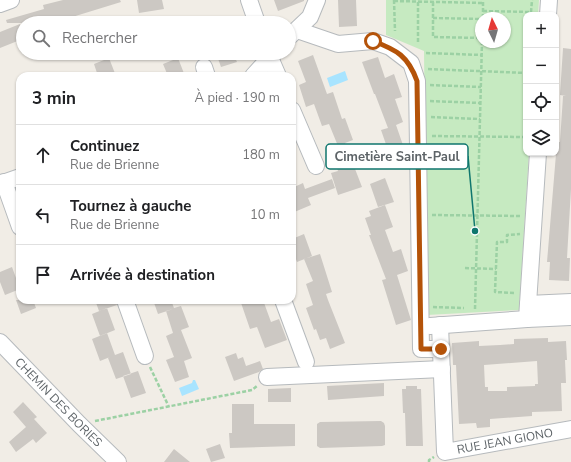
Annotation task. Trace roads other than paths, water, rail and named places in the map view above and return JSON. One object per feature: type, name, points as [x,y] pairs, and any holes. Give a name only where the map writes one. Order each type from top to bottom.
[{"type":"street","points":[[0,4],[11,0]]},
{"type":"street","points":[[249,0],[255,16]]},
{"type":"street","points":[[296,31],[310,17],[317,0]]},
{"type":"street","points":[[548,0],[548,12]]},
{"type":"street","points":[[296,35],[338,44],[373,41],[390,47],[411,63],[417,81],[421,349],[441,349]]},
{"type":"street","points":[[255,72],[266,60]]},
{"type":"street","points":[[273,60],[277,72]]},
{"type":"street","points":[[296,119],[316,166]]},
{"type":"street","points":[[528,312],[538,156]]},
{"type":"street","points":[[16,178],[2,183],[16,217]]},
{"type":"street","points":[[420,326],[440,325],[528,312],[571,302]]},
{"type":"street","points":[[126,304],[145,356]]},
{"type":"street","points":[[284,304],[306,362]]},
{"type":"street","points":[[528,312],[571,317]]},
{"type":"street","name":"RUE JEAN GIONO","points":[[440,325],[445,452],[571,429]]},
{"type":"street","name":"CHEMIN DES BORIES","points":[[0,342],[118,462]]},
{"type":"street","points":[[267,377],[442,369]]},
{"type":"water","points":[[345,71],[348,80],[330,87],[327,78]]},
{"type":"water","points":[[193,380],[195,380],[199,389],[182,396],[179,388],[192,383]]},
{"type":"place","name":"Cimetière Saint-Paul","points":[[475,231]]}]
